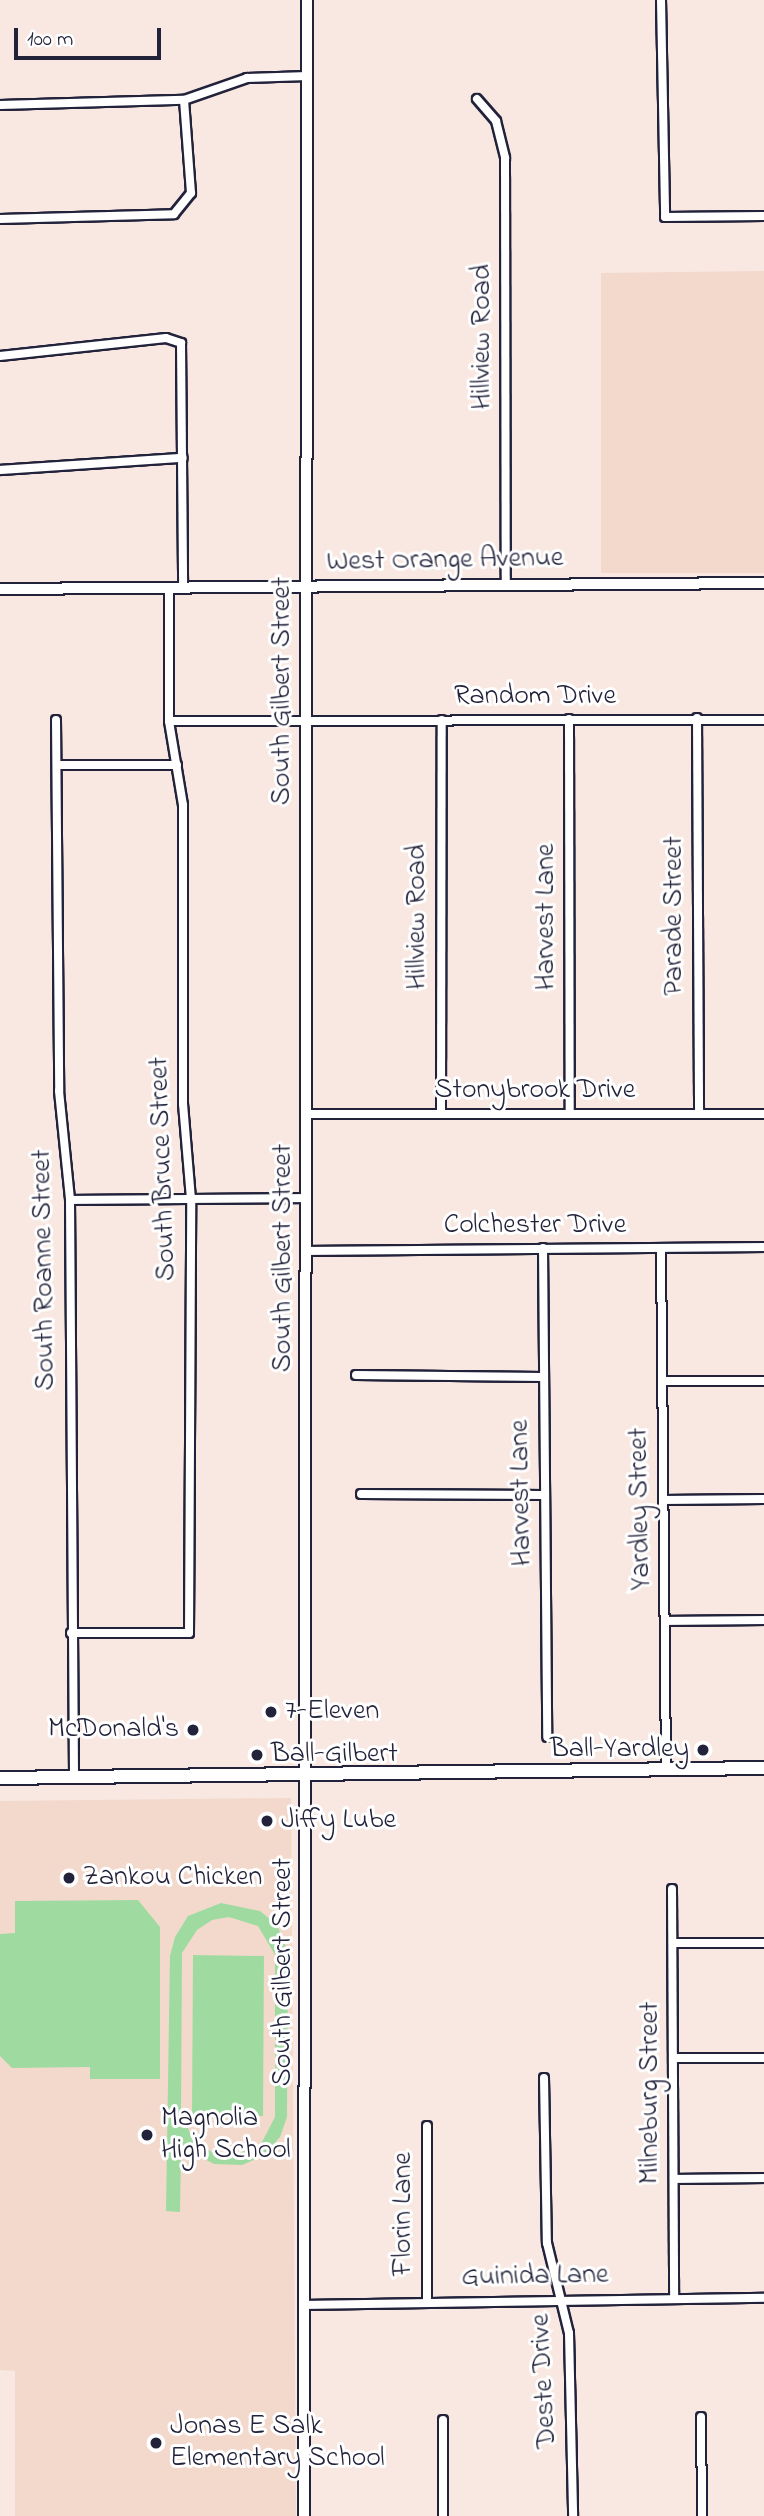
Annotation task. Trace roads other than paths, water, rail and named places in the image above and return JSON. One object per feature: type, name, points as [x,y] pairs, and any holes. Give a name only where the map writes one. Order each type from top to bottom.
[{"type":"main road","points":[[0,1778],[764,1768]]},
{"type":"street","name":"South Gilbert Street","points":[[304,2516],[308,1774],[305,585],[307,0]]},
{"type":"street","points":[[661,0],[665,217],[764,216]]},
{"type":"street","points":[[0,105],[184,100],[247,78],[307,76]]},
{"type":"street","name":"Hillview Road","points":[[477,99],[496,121],[505,158],[506,583]]},
{"type":"street","points":[[0,219],[174,214],[191,193],[184,100]]},
{"type":"street","points":[[0,356],[166,338],[181,343],[183,588]]},
{"type":"street","points":[[0,470],[183,458]]},
{"type":"street","name":"West Orange Avenue","points":[[0,589],[764,583]]},
{"type":"street","name":"South Bruce Street","points":[[71,1633],[189,1633],[191,1199],[183,1104],[183,806],[169,722],[169,588]]},
{"type":"street","name":"Random Drive","points":[[169,722],[697,718],[764,720]]},
{"type":"street","name":"Parade Street","points":[[697,718],[699,1114]]},
{"type":"street","name":"Harvest Lane","points":[[569,719],[570,1114]]},
{"type":"street","name":"South Roanne Street","points":[[55,720],[58,1091],[70,1200],[74,1777]]},
{"type":"street","name":"Hillview Road","points":[[441,1114],[442,720]]},
{"type":"street","points":[[57,765],[177,765]]},
{"type":"street","name":"Stonybrook Drive","points":[[306,1114],[764,1114]]},
{"type":"street","points":[[70,1200],[307,1198]]},
{"type":"street","name":"Colchester Drive","points":[[307,1251],[764,1247]]},
{"type":"street","name":"Harvest Lane","points":[[543,1248],[547,1737]]},
{"type":"street","name":"Yardley Street","points":[[661,1249],[666,1770]]},
{"type":"street","points":[[356,1375],[543,1377]]},
{"type":"street","points":[[662,1381],[764,1381]]},
{"type":"street","points":[[361,1494],[544,1496]]},
{"type":"street","points":[[663,1500],[764,1499]]},
{"type":"street","points":[[665,1621],[764,1620]]},
{"type":"street","name":"Milneburg Street","points":[[673,1889],[674,2296]]},
{"type":"street","points":[[673,1943],[764,1942]]},
{"type":"street","points":[[673,2058],[764,2058]]},
{"type":"street","name":"Deste Drive","points":[[544,2078],[547,2243],[553,2279],[564,2301],[571,2372],[573,2516]]},
{"type":"street","name":"Florin Lane","points":[[427,2126],[427,2302]]},
{"type":"street","points":[[674,2179],[764,2178]]},
{"type":"street","name":"Guinida Lane","points":[[306,2305],[564,2301],[674,2296],[764,2298]]},
{"type":"street","points":[[701,2417],[702,2516]]},
{"type":"street","points":[[443,2420],[443,2516]]},
{"type":"place","name":"7-Eleven","points":[[271,1712]]},
{"type":"place","name":"McDonald's","points":[[193,1730]]},
{"type":"place","name":"Ball-Yardley","points":[[703,1750]]},
{"type":"place","name":"Ball-Gilbert","points":[[257,1755]]},
{"type":"place","name":"Jiffy Lube","points":[[267,1821]]},
{"type":"place","name":"Zankou Chicken","points":[[69,1878]]},
{"type":"place","name":"Magnolia High School","points":[[147,2135]]},
{"type":"place","name":"Jonas E Salk Elementary School","points":[[156,2443]]}]
